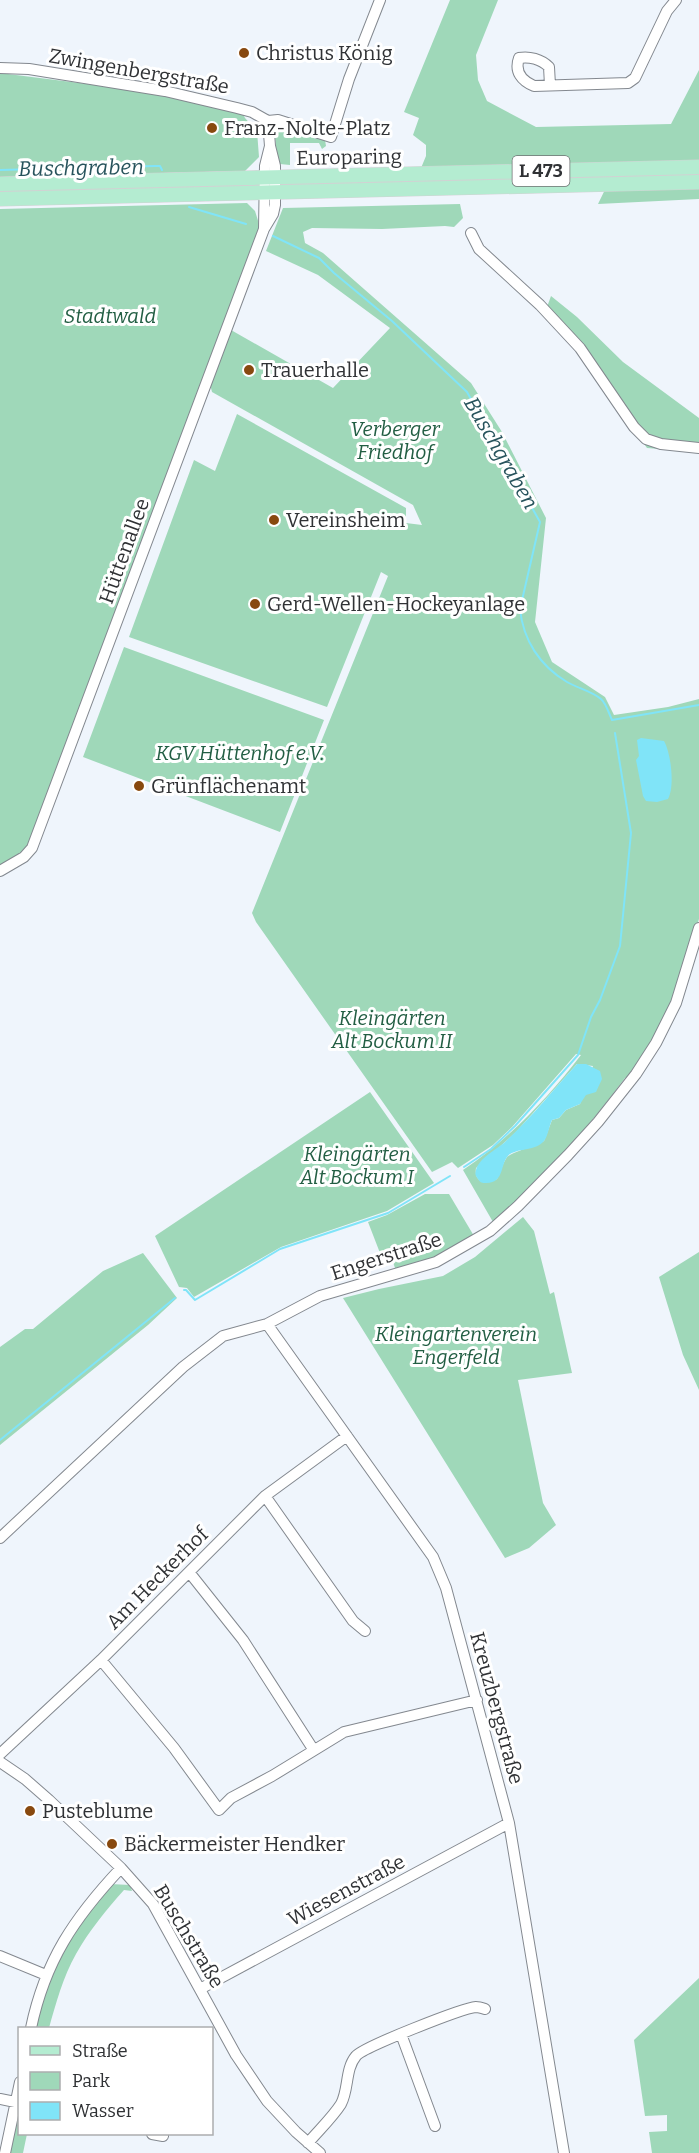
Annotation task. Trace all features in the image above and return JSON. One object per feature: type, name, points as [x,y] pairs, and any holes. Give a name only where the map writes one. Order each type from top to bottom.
[{"type":"main road","name":"Europaring","points":[[0,184],[699,167]]},
{"type":"main road","name":"Europaring","points":[[0,199],[699,182]]},
{"type":"street","name":"Zwingenbergstraße","points":[[0,68],[29,69],[165,91],[252,112],[268,121],[278,120],[331,137],[349,79],[380,0]]},
{"type":"street","points":[[550,85],[628,83],[635,78],[667,11],[676,0]]},
{"type":"street","points":[[268,121],[270,146],[275,166],[270,178]]},
{"type":"street","name":"Hüttenallee","points":[[0,871],[24,857],[32,848],[264,229],[273,214],[269,193],[270,178]]},
{"type":"street","points":[[471,233],[479,249],[546,312],[580,348],[634,427],[646,439],[661,444],[699,448]]},
{"type":"street","name":"Engerstraße","points":[[0,1538],[183,1367],[223,1336],[267,1324],[320,1296],[436,1262],[481,1237],[518,1206],[598,1122],[636,1074],[656,1042],[675,1003],[699,928]]},
{"type":"street","name":"Kreuzbergstraße","points":[[267,1324],[433,1557],[446,1588],[509,1823],[564,2153]]},
{"type":"street","name":"Am Heckerhof","points":[[0,1754],[101,1660],[265,1496],[347,1436]]},
{"type":"street","points":[[265,1496],[353,1621],[365,1631]]},
{"type":"street","points":[[189,1572],[243,1641],[313,1749]]},
{"type":"street","points":[[101,1660],[174,1748],[219,1810],[231,1798],[273,1776],[313,1749],[344,1732],[477,1700]]},
{"type":"street","name":"Buschstraße","points":[[0,1762],[25,1779],[121,1868],[153,1904],[236,2055],[267,2101],[320,2153]]},
{"type":"street","name":"Wiesenstraße","points":[[200,1989],[509,1823]]},
{"type":"street","points":[[31,2027],[46,1975],[80,1914],[121,1868]]},
{"type":"street","points":[[0,1956],[46,1975]]},
{"type":"street","points":[[308,2143],[340,2104],[345,2092],[350,2064],[357,2054],[401,2034],[476,2007],[485,2009]]},
{"type":"street","points":[[401,2034],[435,2126]]},
{"type":"street","points":[[0,2100],[18,2103],[5,2153]]},
{"type":"green space","points":[[450,0],[498,0],[476,55],[478,80],[487,101],[536,127],[671,124],[699,70],[699,199],[598,204],[617,165],[421,168],[426,156],[426,145],[413,135],[419,118],[404,112]]},
{"type":"green space","points":[[0,73],[151,92],[243,114],[257,131],[259,157],[245,171],[0,177]]},
{"type":"green space","points":[[277,124],[316,139],[318,137],[325,140],[326,146],[322,149],[319,143],[290,143],[290,165],[280,164],[274,126]]},
{"type":"green space","name":"Stadtwald","points":[[247,203],[255,211],[260,227],[27,852],[0,866],[0,209]]},
{"type":"green space","points":[[460,204],[463,218],[454,227],[312,228],[303,232],[305,243],[323,253],[471,383],[502,432],[546,518],[535,622],[552,662],[605,697],[614,715],[668,707],[699,699],[699,919],[671,1006],[655,1039],[631,1076],[625,1078],[595,1117],[547,1172],[493,1222],[463,1170],[527,1117],[581,1055],[576,1054],[512,1127],[493,1145],[458,1168],[452,1162],[432,1172],[256,922],[252,913],[388,576],[381,572],[327,707],[129,637],[194,460],[215,471],[237,414],[406,508],[406,523],[422,525],[413,505],[212,392],[210,384],[231,330],[333,388],[390,328],[318,275],[266,251],[283,208]],"holes":[[[577,1064],[593,1066],[580,1104],[552,1120],[544,1141],[507,1157],[497,1179],[485,1182],[477,1177],[476,1168],[516,1132]]]},
{"type":"green space","points":[[551,296],[577,317],[623,362],[699,418],[699,452],[647,448],[547,307]]},
{"type":"green space","name":"KGV Hüttenhof e.V.","points":[[124,647],[324,720],[280,832],[83,757]]},
{"type":"green space","name":"Kleingärten Alt Bockum I","points":[[370,1092],[434,1183],[387,1211],[281,1247],[194,1297],[187,1288],[179,1287],[155,1236]]},
{"type":"green space","points":[[425,1194],[449,1194],[474,1236],[434,1259],[396,1271],[389,1250],[380,1253],[368,1222],[387,1215]]},
{"type":"green space","name":"Kleingartenverein Engerfeld","points":[[523,1217],[534,1231],[550,1294],[554,1292],[572,1373],[518,1380],[543,1503],[556,1525],[529,1548],[505,1558],[343,1298],[443,1276],[475,1257]]},
{"type":"green space","points":[[699,1252],[699,1390],[683,1355],[659,1277]]},
{"type":"green space","points":[[143,1253],[177,1298],[148,1325],[0,1445],[0,1347],[25,1329],[33,1329],[103,1271]]},
{"type":"green space","points":[[110,1884],[130,1885],[132,1891],[124,1890],[81,1945],[64,1981],[49,2027],[34,2027],[62,1945]]},
{"type":"green space","points":[[699,1978],[699,2153],[652,2153],[649,2132],[667,2131],[667,2115],[645,2116],[634,2040]]},
{"type":"green space","points":[[18,2104],[18,2135],[27,2135],[23,2153],[8,2153]]},
{"type":"water","points":[[641,738],[664,741],[672,779],[668,799],[657,802],[646,801],[643,796],[636,760],[639,756],[637,740]]},
{"type":"water","points":[[577,1064],[586,1064],[600,1071],[602,1079],[596,1092],[586,1095],[580,1104],[552,1120],[545,1139],[540,1144],[510,1154],[496,1180],[480,1182],[475,1174],[481,1162],[515,1133]]},
{"type":"waterway","name":"Buschgraben","points":[[0,170],[155,166],[160,166],[162,170]]},
{"type":"waterway","name":"Buschgraben","points":[[189,207],[246,224]]},
{"type":"waterway","name":"Buschgraben","points":[[273,236],[319,258],[392,321],[467,392],[540,522],[520,609],[529,642],[541,660],[557,676],[601,699],[612,720],[699,705]]},
{"type":"waterway","points":[[464,1167],[491,1149],[515,1126],[578,1055],[620,946],[631,833],[615,733]]},
{"type":"waterway","points":[[184,1290],[195,1300],[280,1249],[388,1213],[450,1176]]},
{"type":"waterway","points":[[0,1440],[175,1298]]},
{"type":"place","name":"Christus König","points":[[244,53]]},
{"type":"place","name":"Franz-Nolte-Platz","points":[[212,128]]},
{"type":"place","name":"Trauerhalle","points":[[249,370]]},
{"type":"place","name":"Vereinsheim","points":[[274,520]]},
{"type":"place","name":"Gerd-Wellen-Hockeyanlage","points":[[255,604]]},
{"type":"place","name":"Grünflächenamt","points":[[139,786]]},
{"type":"place","name":"Pusteblume","points":[[30,1811]]},
{"type":"place","name":"Bäckermeister Hendker","points":[[112,1844]]},
{"type":"park label","name":"Verberger Friedhof","points":[[395,440]]},
{"type":"park label","name":"Kleingärten Alt Bockum II","points":[[392,1030]]}]
